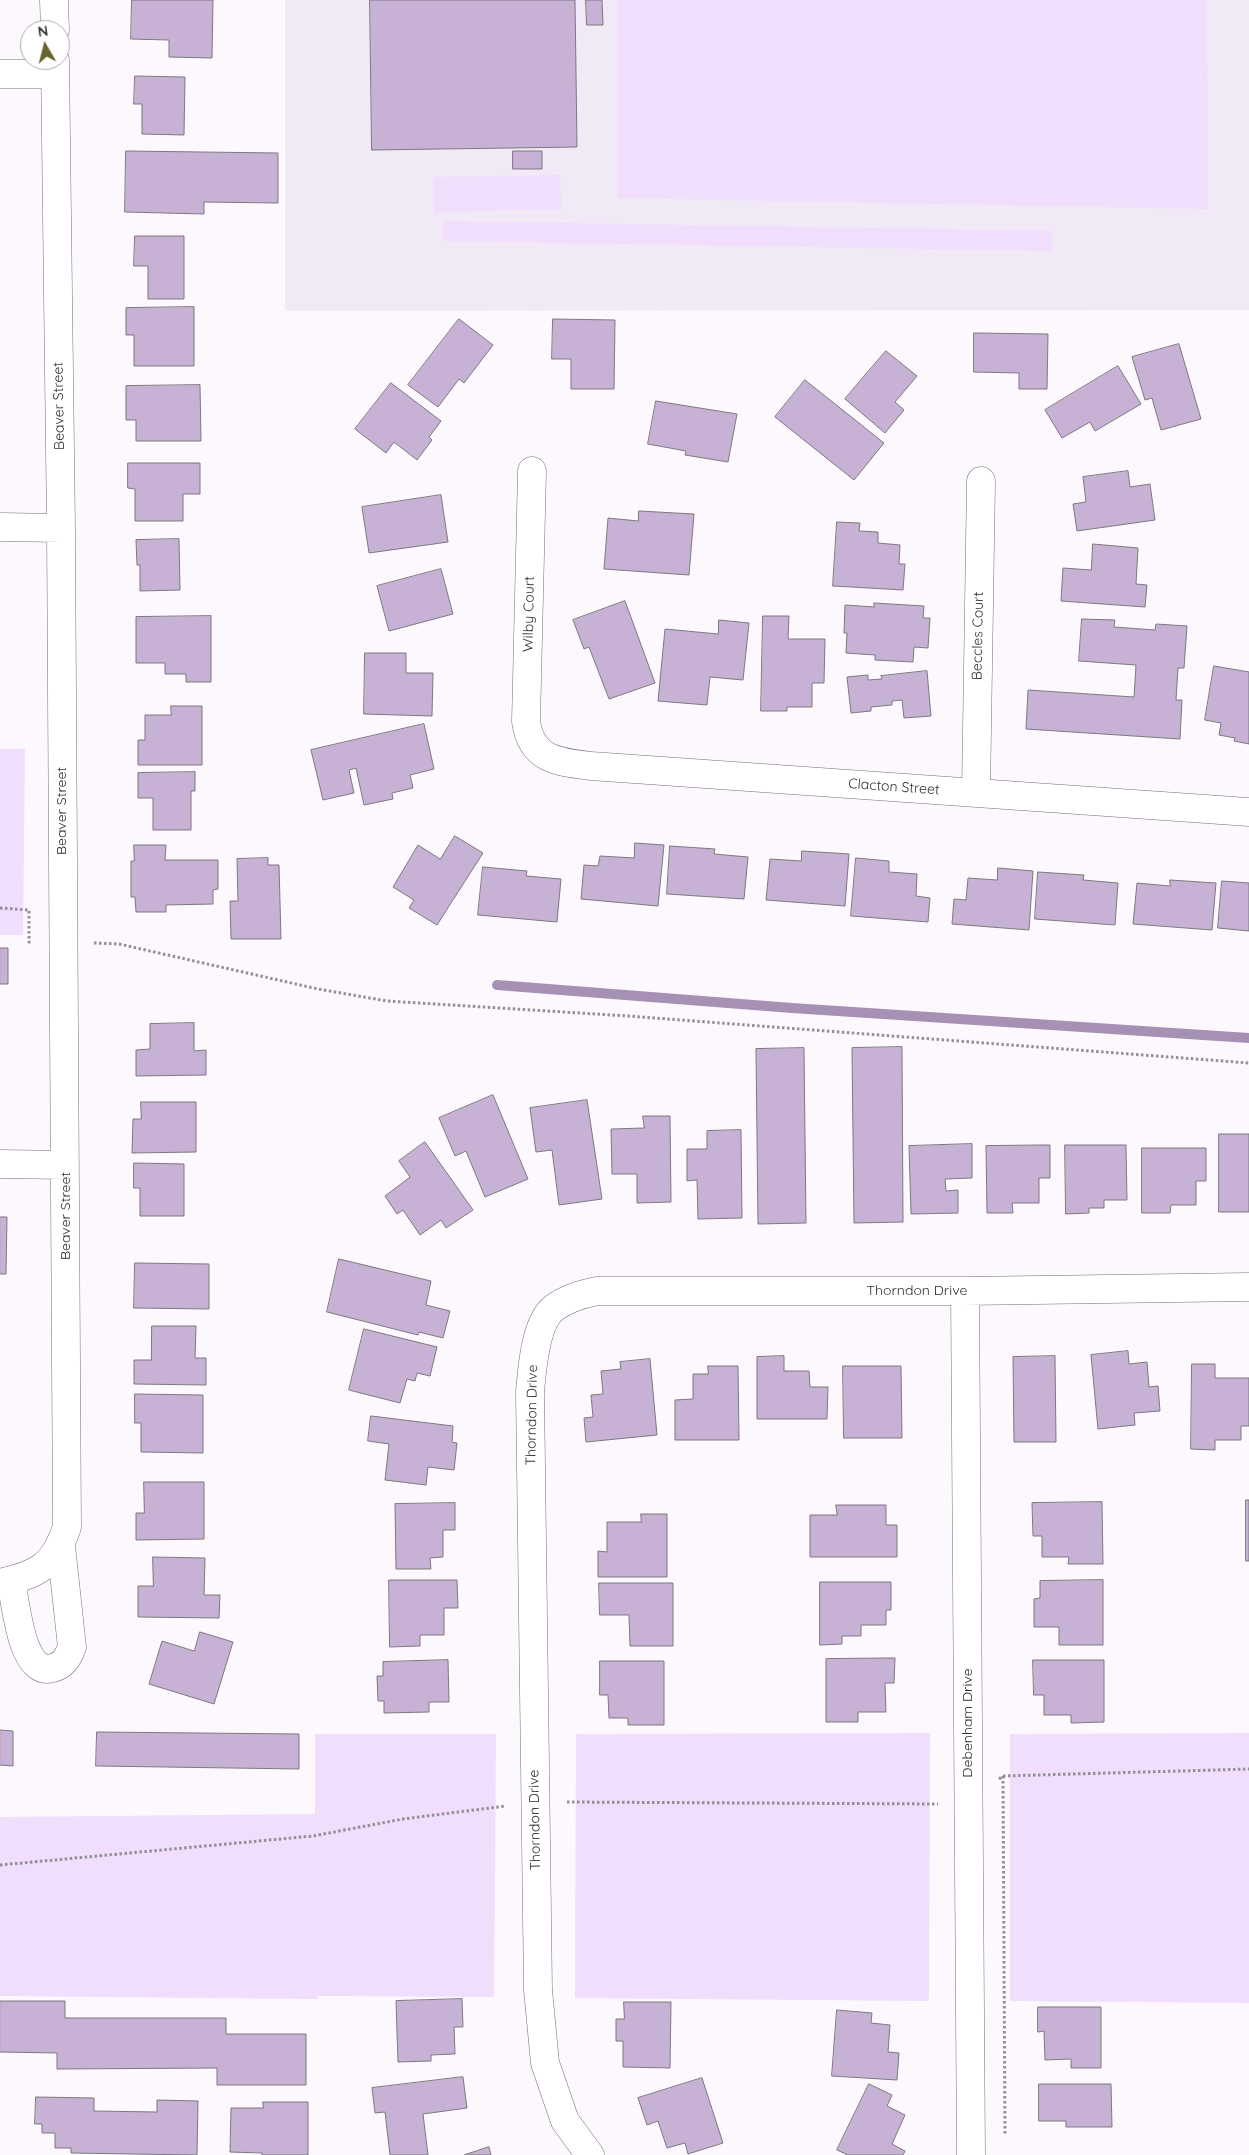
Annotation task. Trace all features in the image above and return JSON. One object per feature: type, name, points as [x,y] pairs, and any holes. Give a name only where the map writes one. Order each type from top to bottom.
[{"type":"street","points":[[54,0],[55,20]]},
{"type":"street","points":[[0,74],[31,70]]},
{"type":"street","name":"Beaver Street","points":[[55,70],[61,528],[68,1522],[56,1552]]},
{"type":"street","name":"Wilby Court","points":[[532,471],[526,721],[530,738],[541,754]]},
{"type":"street","name":"Beccles Court","points":[[976,792],[981,481]]},
{"type":"street","points":[[0,527],[61,528]]},
{"type":"street","name":"Clacton Street","points":[[541,754],[566,763],[592,766],[1249,812]]},
{"type":"street","points":[[0,1164],[65,1165]]},
{"type":"street","name":"Thorndon Drive","points":[[590,2155],[565,2121],[545,2063],[538,1990],[530,1392],[534,1352],[543,1325],[552,1308],[575,1296],[597,1291],[965,1292],[1249,1287]]},
{"type":"street","name":"Debenham Drive","points":[[965,1292],[971,2155]]},
{"type":"street","points":[[56,1552],[72,1647],[68,1657],[60,1666],[49,1669],[39,1668],[33,1664],[23,1638],[6,1582],[31,1575],[46,1565],[56,1552]]},
{"type":"path","points":[[63,941],[119,944],[318,989],[387,1001],[628,1016],[1249,1063]]},
{"type":"path","points":[[0,1865],[313,1836],[403,1819],[534,1802],[969,1805],[1003,1776],[1249,1769]]},
{"type":"path","points":[[1003,1776],[1005,2136]]},
{"type":"shaded area","points":[[285,0],[1249,0],[1249,310],[285,311]]},
{"type":"shaded area","points":[[618,0],[1207,0],[1208,209],[617,198]]},
{"type":"shaded area","points":[[560,175],[561,209],[434,212],[433,177]]},
{"type":"shaded area","points":[[443,221],[1052,231],[1052,251],[443,241]]},
{"type":"shaded area","points":[[0,749],[25,749],[23,935],[0,935]]},
{"type":"shaded area","points":[[930,1733],[929,2001],[575,1998],[576,1734]]},
{"type":"shaded area","points":[[1249,1733],[1249,2003],[1010,2001],[1010,1734]]},
{"type":"shaded area","points":[[315,1734],[496,1734],[494,1997],[318,1996],[318,1999],[0,1996],[0,1817],[315,1814]]},
{"type":"building","points":[[132,0],[213,0],[212,58],[169,57],[169,40],[131,39]]},
{"type":"building","points":[[370,0],[575,0],[577,147],[372,150]]},
{"type":"building","points":[[586,0],[602,0],[603,25],[587,25]]},
{"type":"building","points":[[135,76],[185,77],[184,135],[142,134],[142,104],[134,104]]},
{"type":"building","points":[[126,151],[278,153],[278,203],[204,202],[204,214],[125,212]]},
{"type":"building","points":[[513,151],[542,151],[542,169],[513,169]]},
{"type":"building","points":[[135,236],[184,236],[184,299],[148,299],[148,266],[134,266]]},
{"type":"building","points":[[194,307],[194,366],[134,366],[134,335],[126,335],[126,308]]},
{"type":"building","points":[[459,319],[493,345],[464,383],[459,379],[438,407],[408,385]]},
{"type":"building","points":[[553,319],[615,320],[614,389],[571,389],[571,359],[552,359]]},
{"type":"building","points":[[974,333],[1048,334],[1047,389],[1019,389],[1019,373],[974,372]]},
{"type":"building","points":[[1179,344],[1201,419],[1161,430],[1152,398],[1145,400],[1132,357]]},
{"type":"building","points":[[886,351],[917,376],[895,402],[904,410],[885,433],[845,399]]},
{"type":"building","points":[[1118,366],[1141,404],[1095,431],[1090,422],[1062,438],[1045,410]]},
{"type":"building","points":[[805,380],[884,443],[854,480],[775,417]]},
{"type":"building","points":[[391,383],[441,421],[429,437],[432,440],[417,460],[394,442],[386,453],[355,429]]},
{"type":"building","points":[[200,385],[201,441],[136,441],[136,420],[126,420],[126,386]]},
{"type":"building","points":[[656,401],[737,414],[728,462],[685,455],[686,451],[648,444]]},
{"type":"building","points":[[128,463],[200,463],[200,494],[183,494],[183,521],[135,521],[135,489],[128,488]]},
{"type":"building","points":[[1128,471],[1130,487],[1150,484],[1155,520],[1077,531],[1073,504],[1086,502],[1083,477]]},
{"type":"building","points":[[441,495],[448,542],[369,553],[362,507]]},
{"type":"building","points":[[639,511],[694,514],[689,575],[604,569],[608,518],[638,521]]},
{"type":"building","points":[[837,522],[860,523],[859,531],[878,532],[878,543],[900,545],[899,564],[905,564],[903,590],[833,586]]},
{"type":"building","points":[[179,539],[180,590],[140,591],[140,565],[137,565],[136,540]]},
{"type":"building","points":[[1093,544],[1138,548],[1136,584],[1147,585],[1145,607],[1061,601],[1063,568],[1091,570]]},
{"type":"building","points":[[441,569],[453,614],[389,631],[377,586]]},
{"type":"building","points":[[625,601],[655,683],[609,699],[589,647],[584,649],[573,620]]},
{"type":"building","points":[[874,603],[924,606],[923,618],[930,618],[928,648],[914,647],[913,662],[875,660],[875,655],[846,653],[847,633],[844,633],[845,605],[874,607]]},
{"type":"building","points":[[211,616],[211,682],[186,682],[186,674],[165,674],[165,663],[136,663],[136,617]]},
{"type":"building","points":[[763,616],[789,616],[788,639],[825,639],[824,683],[812,683],[812,707],[787,707],[787,711],[761,711]]},
{"type":"building","points":[[1082,619],[1115,620],[1114,627],[1155,630],[1156,624],[1187,626],[1184,668],[1178,668],[1176,700],[1182,700],[1180,739],[1026,729],[1028,690],[1134,697],[1136,665],[1079,661]]},
{"type":"building","points":[[719,620],[749,623],[743,680],[710,677],[707,705],[658,701],[665,629],[718,634]]},
{"type":"building","points":[[365,653],[406,653],[406,673],[433,673],[432,716],[364,714]]},
{"type":"building","points":[[1214,666],[1249,672],[1249,744],[1234,741],[1235,738],[1219,735],[1221,723],[1205,720]]},
{"type":"building","points":[[927,671],[931,716],[904,718],[902,700],[892,701],[892,705],[871,707],[871,711],[851,713],[847,677],[868,675],[868,680],[882,679],[881,676]]},
{"type":"building","points":[[171,706],[202,706],[202,765],[138,765],[138,740],[145,740],[145,715],[171,715]]},
{"type":"building","points":[[424,724],[434,769],[410,775],[413,788],[392,793],[393,799],[364,805],[356,768],[349,770],[354,793],[323,800],[311,750]]},
{"type":"building","points":[[195,772],[195,791],[191,791],[191,830],[153,830],[153,798],[138,798],[138,773]]},
{"type":"building","points":[[455,836],[483,853],[437,925],[409,908],[414,900],[393,887],[418,845],[440,859]]},
{"type":"building","points":[[635,843],[664,845],[658,906],[581,899],[584,865],[598,866],[600,856],[634,858]]},
{"type":"building","points":[[134,845],[166,845],[165,860],[218,860],[218,889],[213,890],[213,904],[166,905],[166,912],[136,912],[135,897],[131,897],[131,861],[134,861]]},
{"type":"building","points":[[670,846],[715,849],[714,854],[748,857],[744,899],[667,894]]},
{"type":"building","points":[[802,851],[849,854],[845,906],[766,900],[770,859],[801,861]]},
{"type":"building","points":[[268,858],[268,865],[279,865],[281,939],[231,939],[230,901],[238,901],[237,859]]},
{"type":"building","points":[[856,858],[889,861],[889,872],[917,874],[916,896],[930,898],[928,922],[851,916]]},
{"type":"building","points":[[483,867],[527,871],[526,876],[561,879],[557,922],[478,915]]},
{"type":"building","points":[[998,868],[1033,871],[1029,930],[952,924],[954,899],[966,900],[968,878],[997,880]]},
{"type":"building","points":[[1038,872],[1084,875],[1083,880],[1118,883],[1115,925],[1035,919]]},
{"type":"building","points":[[1170,880],[1216,883],[1212,930],[1133,924],[1137,883],[1170,886]]},
{"type":"building","points":[[1222,881],[1249,883],[1249,931],[1218,928]]},
{"type":"building","points":[[0,948],[8,948],[8,984],[0,984]]},
{"type":"building","points":[[194,1023],[194,1051],[206,1050],[206,1075],[136,1076],[136,1050],[150,1049],[150,1024]]},
{"type":"building","points":[[902,1047],[903,1222],[854,1223],[852,1048]]},
{"type":"building","points":[[804,1048],[806,1223],[758,1224],[756,1049]]},
{"type":"building","points":[[493,1095],[528,1179],[485,1197],[466,1151],[455,1156],[439,1118]]},
{"type":"building","points":[[587,1100],[602,1199],[559,1205],[552,1150],[536,1152],[530,1108]]},
{"type":"building","points":[[141,1102],[196,1102],[196,1152],[132,1153],[133,1119],[141,1119]]},
{"type":"building","points":[[643,1116],[670,1116],[671,1202],[637,1203],[637,1174],[612,1174],[611,1129],[644,1128]]},
{"type":"building","points":[[741,1130],[742,1218],[698,1219],[697,1180],[687,1181],[687,1149],[707,1149],[707,1131]]},
{"type":"building","points":[[1219,1134],[1249,1134],[1249,1212],[1219,1212]]},
{"type":"building","points":[[425,1142],[473,1210],[446,1228],[441,1220],[420,1235],[403,1210],[397,1214],[385,1196],[410,1177],[399,1161]]},
{"type":"building","points":[[972,1144],[972,1178],[945,1179],[946,1191],[958,1190],[958,1213],[911,1214],[909,1146]]},
{"type":"building","points":[[1050,1145],[1050,1178],[1039,1178],[1039,1203],[1012,1203],[1013,1213],[987,1213],[986,1146]]},
{"type":"building","points":[[1065,1145],[1126,1145],[1127,1200],[1104,1200],[1104,1208],[1089,1208],[1089,1213],[1066,1214]]},
{"type":"building","points":[[1142,1148],[1206,1148],[1206,1181],[1196,1181],[1196,1205],[1171,1205],[1170,1213],[1142,1213]]},
{"type":"building","points":[[134,1163],[184,1164],[184,1216],[140,1216],[140,1188],[134,1188]]},
{"type":"building","points":[[0,1217],[7,1217],[6,1274],[0,1274]]},
{"type":"building","points":[[339,1259],[431,1281],[426,1305],[450,1311],[443,1338],[419,1332],[418,1335],[327,1312]]},
{"type":"building","points":[[135,1263],[209,1264],[209,1309],[134,1308]]},
{"type":"building","points":[[152,1326],[196,1326],[195,1358],[206,1358],[206,1385],[134,1384],[134,1360],[151,1360]]},
{"type":"building","points":[[364,1329],[437,1347],[430,1376],[417,1373],[415,1381],[407,1379],[400,1403],[349,1390]]},
{"type":"building","points":[[1128,1351],[1129,1364],[1147,1362],[1149,1387],[1158,1386],[1160,1411],[1134,1413],[1135,1425],[1098,1429],[1091,1355]]},
{"type":"building","points":[[784,1356],[784,1371],[809,1371],[810,1387],[828,1387],[827,1419],[757,1419],[757,1357]]},
{"type":"building","points":[[1055,1356],[1056,1442],[1014,1442],[1013,1357]]},
{"type":"building","points":[[650,1359],[657,1435],[586,1442],[584,1418],[593,1417],[591,1395],[603,1394],[601,1371],[621,1369],[620,1362]]},
{"type":"building","points":[[1192,1364],[1215,1364],[1215,1378],[1249,1378],[1249,1426],[1241,1426],[1241,1440],[1215,1440],[1215,1450],[1191,1449]]},
{"type":"building","points":[[708,1366],[738,1366],[739,1440],[675,1440],[675,1400],[693,1399],[693,1374],[708,1374]]},
{"type":"building","points":[[843,1366],[901,1366],[902,1438],[844,1438]]},
{"type":"building","points":[[135,1394],[203,1395],[203,1453],[141,1452],[141,1423],[135,1423]]},
{"type":"building","points":[[371,1416],[453,1426],[452,1442],[457,1443],[454,1470],[428,1467],[426,1485],[385,1480],[389,1444],[368,1441]]},
{"type":"building","points":[[144,1482],[204,1482],[204,1539],[136,1540],[136,1513],[144,1513]]},
{"type":"building","points":[[1246,1500],[1249,1500],[1249,1561],[1246,1561]]},
{"type":"building","points":[[1102,1502],[1103,1564],[1068,1564],[1069,1557],[1042,1557],[1042,1536],[1033,1536],[1032,1503]]},
{"type":"building","points":[[455,1503],[455,1530],[443,1530],[443,1557],[430,1558],[431,1569],[396,1569],[395,1504]]},
{"type":"building","points":[[836,1505],[886,1505],[886,1525],[897,1525],[897,1557],[810,1557],[810,1515],[837,1515]]},
{"type":"building","points":[[641,1514],[667,1514],[667,1577],[598,1577],[598,1551],[607,1552],[607,1522],[641,1522]]},
{"type":"building","points":[[153,1557],[205,1558],[204,1595],[220,1595],[219,1618],[138,1617],[138,1586],[153,1586]]},
{"type":"building","points":[[389,1580],[457,1580],[458,1608],[444,1608],[444,1635],[420,1635],[420,1646],[390,1647]]},
{"type":"building","points":[[1103,1580],[1103,1645],[1059,1645],[1059,1627],[1034,1627],[1034,1599],[1040,1598],[1040,1581]]},
{"type":"building","points":[[820,1582],[891,1582],[891,1610],[886,1610],[886,1625],[861,1625],[861,1636],[842,1636],[842,1644],[820,1645]]},
{"type":"building","points":[[599,1583],[673,1583],[673,1646],[630,1646],[629,1615],[600,1615]]},
{"type":"building","points":[[200,1632],[233,1642],[214,1704],[149,1684],[162,1641],[194,1651]]},
{"type":"building","points":[[895,1658],[894,1683],[885,1683],[886,1712],[858,1712],[858,1722],[826,1722],[826,1659]]},
{"type":"building","points":[[448,1660],[449,1702],[429,1702],[429,1712],[384,1713],[384,1701],[378,1701],[377,1676],[383,1676],[383,1662]]},
{"type":"building","points":[[1033,1660],[1104,1660],[1104,1722],[1071,1723],[1071,1715],[1044,1715],[1044,1695],[1034,1695]]},
{"type":"building","points":[[600,1661],[664,1661],[664,1725],[628,1725],[628,1718],[609,1718],[608,1695],[600,1695]]},
{"type":"building","points":[[0,1730],[13,1731],[13,1766],[0,1765]]},
{"type":"building","points":[[97,1732],[299,1734],[299,1769],[96,1766]]},
{"type":"building","points":[[462,1999],[463,2027],[454,2027],[455,2054],[431,2055],[431,2061],[398,2062],[396,2001]]},
{"type":"building","points":[[0,2001],[65,2001],[65,2018],[226,2018],[226,2034],[306,2034],[306,2085],[217,2085],[217,2068],[57,2069],[57,2053],[0,2052]]},
{"type":"building","points":[[624,2002],[671,2002],[670,2068],[623,2067],[623,2041],[616,2041],[616,2019],[624,2019]]},
{"type":"building","points":[[1038,2007],[1101,2007],[1101,2068],[1071,2068],[1071,2059],[1045,2060],[1044,2031],[1038,2032]]},
{"type":"building","points":[[837,2010],[872,2013],[871,2023],[890,2025],[888,2052],[899,2053],[897,2080],[832,2076]]},
{"type":"building","points":[[463,2077],[467,2108],[423,2114],[428,2155],[390,2155],[385,2112],[375,2113],[372,2088]]},
{"type":"building","points":[[702,2078],[723,2143],[688,2154],[685,2143],[667,2148],[658,2121],[647,2125],[638,2098]]},
{"type":"building","points":[[869,2084],[892,2095],[887,2106],[905,2115],[892,2144],[905,2151],[903,2155],[848,2155],[837,2150]]},
{"type":"building","points":[[1039,2084],[1111,2084],[1112,2127],[1066,2127],[1066,2121],[1039,2121]]},
{"type":"building","points":[[36,2097],[94,2098],[94,2111],[157,2112],[157,2100],[198,2101],[197,2155],[71,2153],[71,2148],[55,2148],[55,2133],[42,2133],[42,2124],[35,2124]]},
{"type":"building","points":[[263,2102],[308,2102],[308,2155],[262,2155],[262,2153],[230,2152],[231,2108],[263,2108]]},
{"type":"building","points":[[489,2147],[491,2155],[464,2155],[473,2152]]},
{"type":"waterway","points":[[497,985],[792,1008],[1249,1038]]}]
